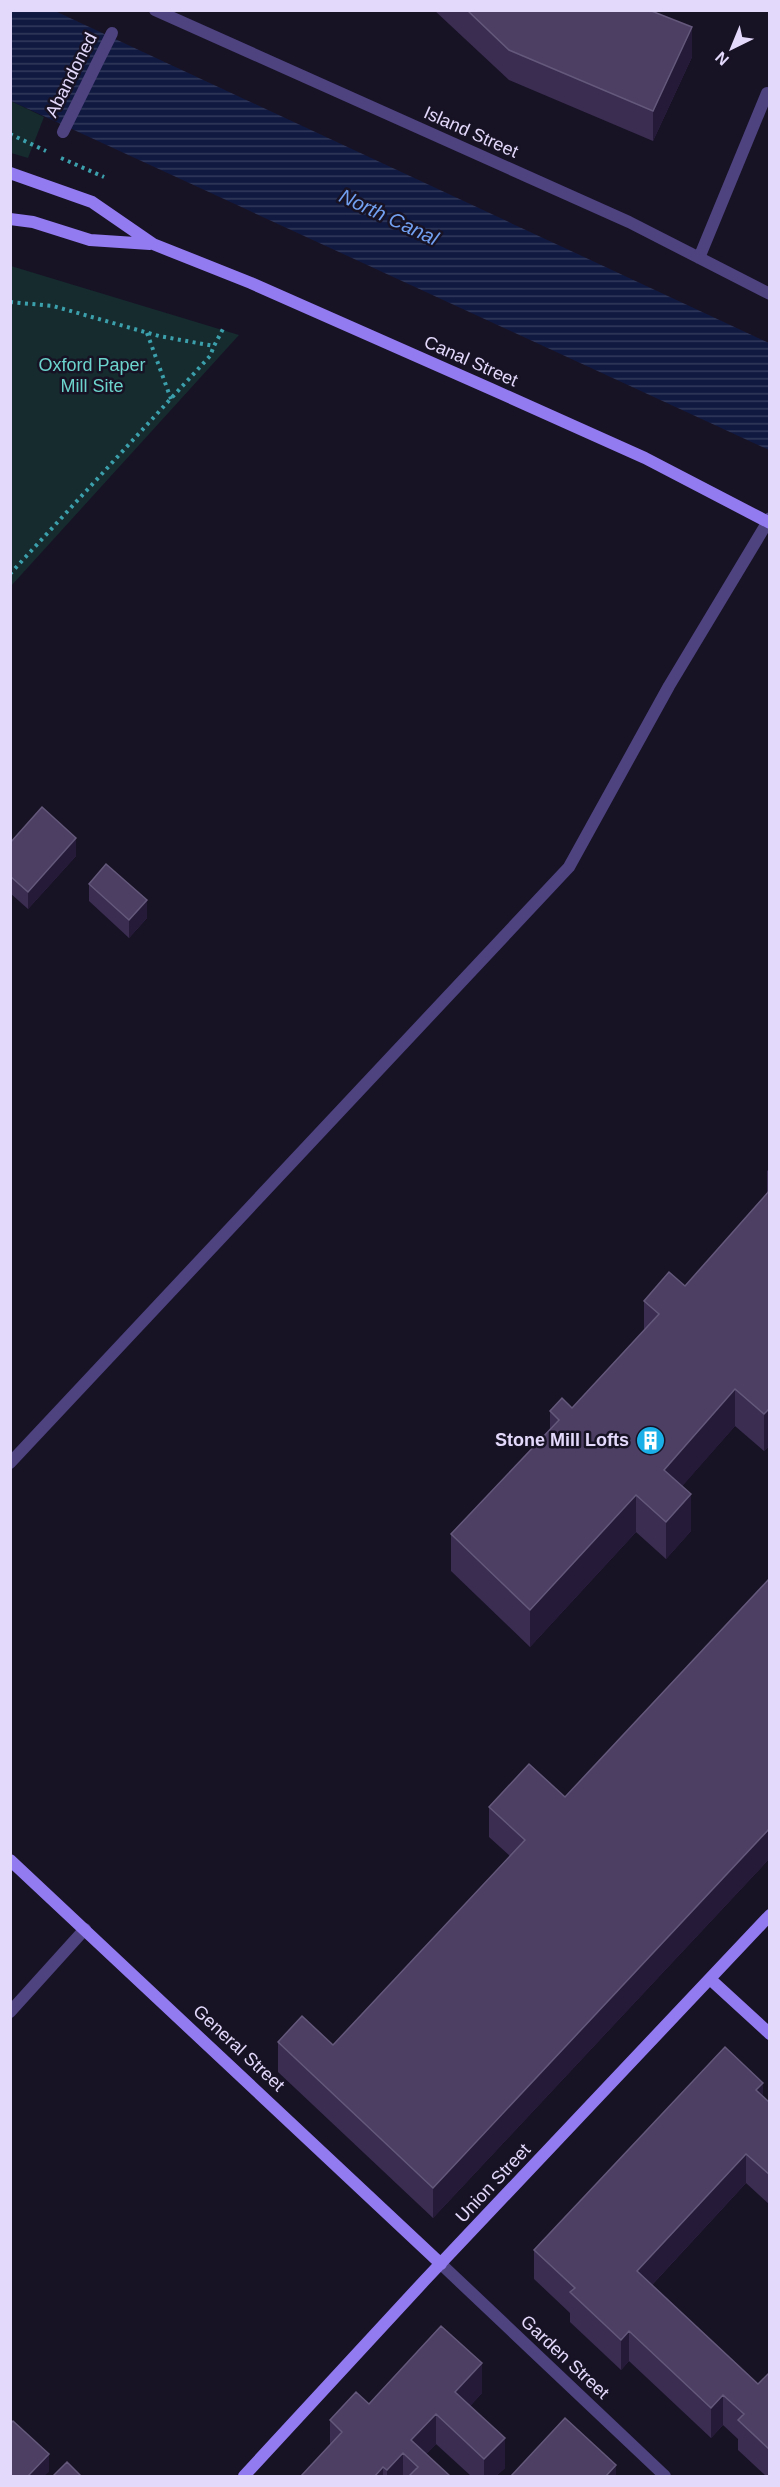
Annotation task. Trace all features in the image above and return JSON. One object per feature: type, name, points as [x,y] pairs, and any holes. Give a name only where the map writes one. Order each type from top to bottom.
[{"type":"main road","name":"Canal Street","points":[[10,173],[92,202],[153,244],[251,283],[502,393],[645,458],[769,520]]},
{"type":"main road","name":"Canal Street","points":[[10,219],[33,222],[90,240],[153,244]]},
{"type":"main road","name":"General Street","points":[[10,1860],[441,2264]]},
{"type":"main road","name":"Union Street","points":[[244,2476],[770,1915]]},
{"type":"main road","points":[[710,1979],[770,2034]]},
{"type":"street","name":"Island Street","points":[[155,10],[618,217],[770,294]]},
{"type":"street","name":"Abandoned","points":[[63,132],[112,33]]},
{"type":"street","points":[[699,258],[767,93]]},
{"type":"street","points":[[10,1463],[569,867],[669,686],[769,520]]},
{"type":"street","points":[[10,2012],[85,1929]]},
{"type":"street","name":"Garden Street","points":[[441,2264],[665,2476]]},
{"type":"path","points":[[10,302],[53,306],[147,333],[214,346]]},
{"type":"path","points":[[10,574],[210,356],[224,327]]},
{"type":"path","points":[[147,333],[171,399]]},
{"type":"green space","points":[[11,101],[44,117],[28,158],[11,153]]},
{"type":"green space","name":"Oxford Paper Mill Site","points":[[10,266],[239,335],[11,586]]},
{"type":"water","name":"North Canal","points":[[10,11],[55,11],[769,343],[769,450],[11,101]]},
{"type":"building","points":[[467,10],[649,10],[692,27],[653,111],[509,50]]},
{"type":"building","points":[[42,807],[76,838],[28,892],[10,876],[10,843]]},
{"type":"building","points":[[106,864],[147,900],[129,920],[89,884]]},
{"type":"building","name":"Stone Mill Lofts","points":[[770,1190],[770,1408],[764,1414],[735,1389],[664,1470],[691,1494],[666,1522],[636,1495],[530,1610],[451,1534],[559,1420],[550,1411],[562,1398],[572,1408],[659,1314],[644,1301],[669,1272],[685,1286]]},
{"type":"building","points":[[770,1578],[770,1828],[433,2188],[278,2042],[302,2016],[333,2045],[525,1840],[489,1807],[529,1764],[565,1797]]},
{"type":"building","points":[[725,2047],[763,2083],[756,2090],[770,2103],[770,2175],[746,2154],[637,2271],[758,2384],[770,2372],[770,2450],[738,2420],[744,2414],[723,2395],[711,2408],[629,2331],[621,2340],[570,2292],[575,2288],[534,2250]]},
{"type":"building","points":[[441,2326],[482,2363],[455,2392],[505,2438],[484,2459],[436,2414],[411,2440],[450,2476],[409,2476],[418,2467],[403,2453],[387,2470],[383,2467],[375,2476],[301,2476],[342,2432],[330,2420],[356,2392],[369,2404]]},
{"type":"building","points":[[565,2418],[616,2465],[606,2476],[511,2476]]},
{"type":"building","points":[[13,2421],[49,2454],[28,2476],[10,2476],[10,2424]]},
{"type":"building","points":[[67,2462],[81,2476],[53,2476]]},
{"type":"place","name":"Stone Mill Lofts","points":[[650,1440]]}]
